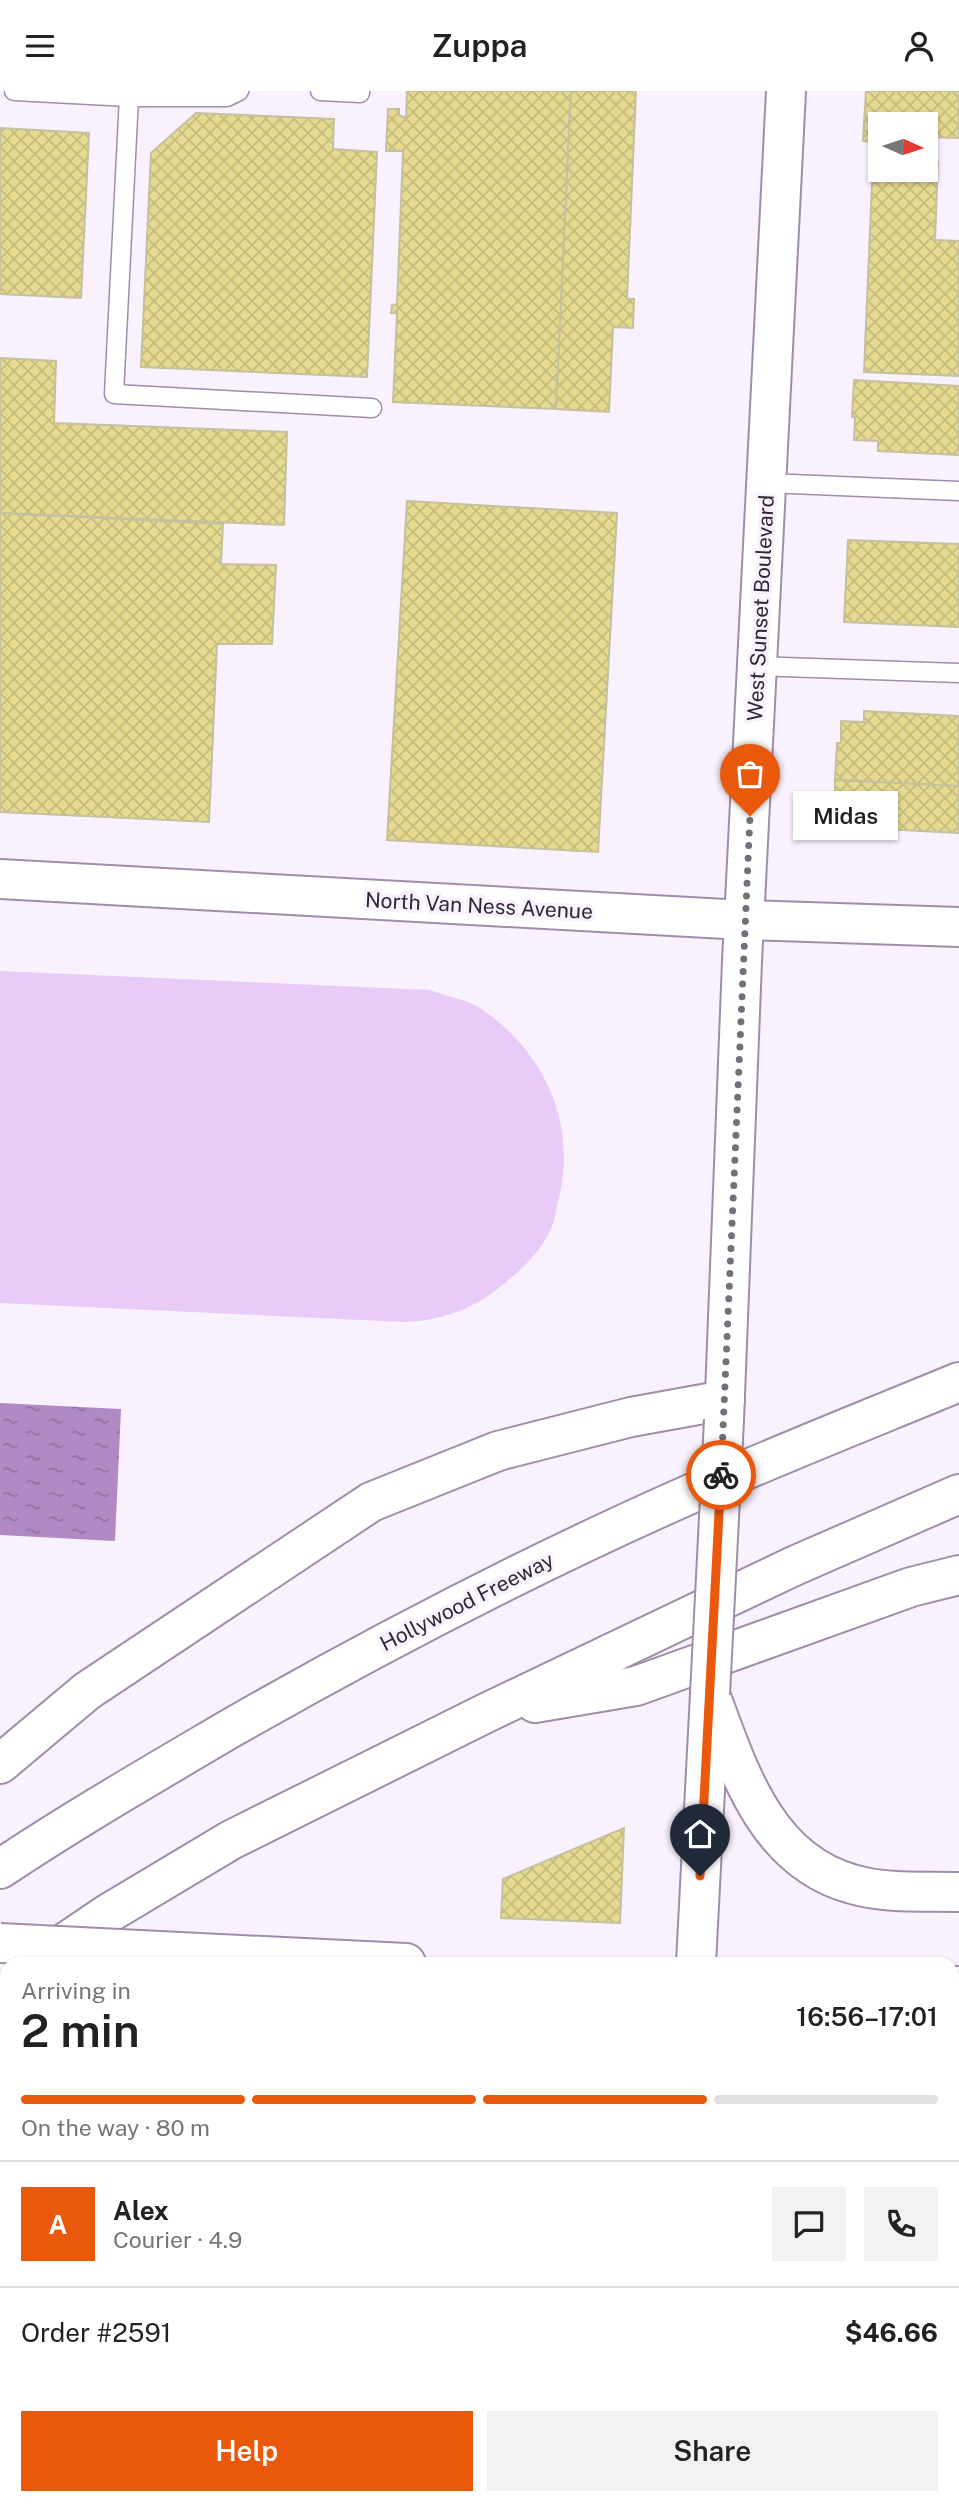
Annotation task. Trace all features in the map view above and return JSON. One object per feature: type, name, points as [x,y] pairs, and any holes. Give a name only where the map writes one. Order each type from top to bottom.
[{"type":"main road","name":"West Sunset Boulevard","points":[[696,1957],[724,1410],[744,920],[786,91]]},
{"type":"main road","name":"North Van Ness Avenue","points":[[0,879],[744,920],[959,927]]},
{"type":"main road","name":"Hollywood Freeway","points":[[0,1869],[183,1756],[317,1679],[455,1606],[596,1537],[734,1475],[959,1382]]},
{"type":"main road","points":[[0,1764],[87,1691],[371,1502],[498,1451],[631,1417],[724,1410]]},
{"type":"main road","points":[[43,1957],[109,1913],[231,1840],[488,1712],[794,1566],[959,1494]]},
{"type":"main road","points":[[488,1712],[636,1686],[911,1587],[959,1575]]},
{"type":"main road","points":[[710,1694],[743,1782],[760,1812],[782,1840],[805,1861],[830,1876],[853,1885],[959,1892]]},
{"type":"main road","points":[[0,1943],[283,1957]]},
{"type":"lane","points":[[14,91],[129,97],[227,97],[239,91]]},
{"type":"lane","points":[[320,91],[360,91]]},
{"type":"lane","points":[[129,97],[114,394],[372,408]]},
{"type":"lane","points":[[767,482],[959,491]]},
{"type":"lane","points":[[757,666],[959,673]]},
{"type":"shaded area","points":[[0,971],[430,990],[474,1005],[503,1026],[523,1047],[540,1070],[552,1095],[564,1148],[563,1177],[551,1228],[530,1260],[494,1292],[445,1316],[418,1321],[0,1303]]},
{"type":"water","points":[[0,1403],[121,1409],[115,1541],[0,1535]]},
{"type":"building","points":[[407,91],[571,91],[556,409],[393,402],[397,313],[391,313],[392,305],[397,304],[403,151],[386,151],[388,109],[399,109],[399,115],[406,118]]},
{"type":"building","points":[[571,91],[636,91],[627,299],[634,299],[633,328],[613,327],[609,412],[556,409]]},
{"type":"building","points":[[866,91],[959,91],[959,138],[938,137],[938,112],[868,112],[868,141],[863,141]]},
{"type":"building","points":[[196,113],[334,119],[333,149],[377,152],[367,377],[141,367],[151,153]]},
{"type":"building","points":[[0,128],[89,133],[81,298],[0,294]]},
{"type":"building","points":[[872,182],[937,182],[935,240],[959,241],[959,376],[864,372]]},
{"type":"building","points":[[0,358],[56,361],[54,423],[287,432],[284,525],[0,513]]},
{"type":"building","points":[[854,380],[959,386],[959,455],[878,451],[878,441],[854,440]]},
{"type":"building","points":[[407,501],[617,513],[598,852],[387,840]]},
{"type":"building","points":[[0,513],[223,524],[221,564],[276,565],[272,644],[217,644],[209,822],[0,812]]},
{"type":"building","points":[[848,540],[959,544],[959,627],[844,622]]},
{"type":"building","points":[[864,711],[959,716],[959,786],[835,780],[837,743],[841,743],[841,721],[864,722]]},
{"type":"building","points":[[835,780],[959,786],[959,833],[863,828],[864,821],[840,819],[841,793],[835,793]]},
{"type":"building","points":[[624,1828],[620,1923],[501,1918],[503,1879]]},
{"type":"way so far","points":[[721,1475],[750,816]]},
{"type":"place","name":"Midas","points":[[750,816]]},
{"type":"route","points":[[700,1876],[721,1475]]}]
